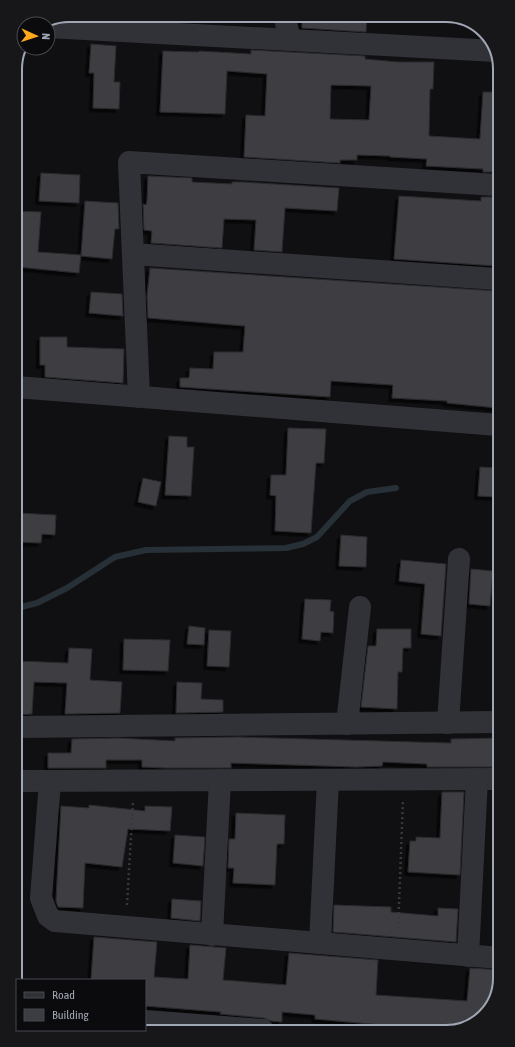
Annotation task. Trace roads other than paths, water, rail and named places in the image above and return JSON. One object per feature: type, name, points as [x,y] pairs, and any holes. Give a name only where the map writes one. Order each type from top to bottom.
[{"type":"street","points":[[286,22],[290,38]]},
{"type":"street","points":[[56,26],[290,38],[489,51]]},
{"type":"street","points":[[139,397],[129,162],[493,185]]},
{"type":"street","points":[[133,254],[493,279]]},
{"type":"street","points":[[22,387],[493,425]]},
{"type":"street","points":[[448,723],[459,559]]},
{"type":"street","points":[[347,724],[360,607]]},
{"type":"street","points":[[22,727],[493,722]]},
{"type":"street","points":[[468,956],[478,779]]},
{"type":"street","points":[[22,781],[493,779]]},
{"type":"street","points":[[212,934],[220,780]]},
{"type":"street","points":[[320,943],[328,780]]},
{"type":"street","points":[[50,781],[41,898],[48,916],[55,921],[493,958]]},
{"type":"street","points":[[146,1021],[184,1025]]},
{"type":"waterway","points":[[22,607],[37,603],[67,588],[115,557],[146,550],[286,548],[303,544],[317,537],[350,501],[367,492],[396,488]]}]
